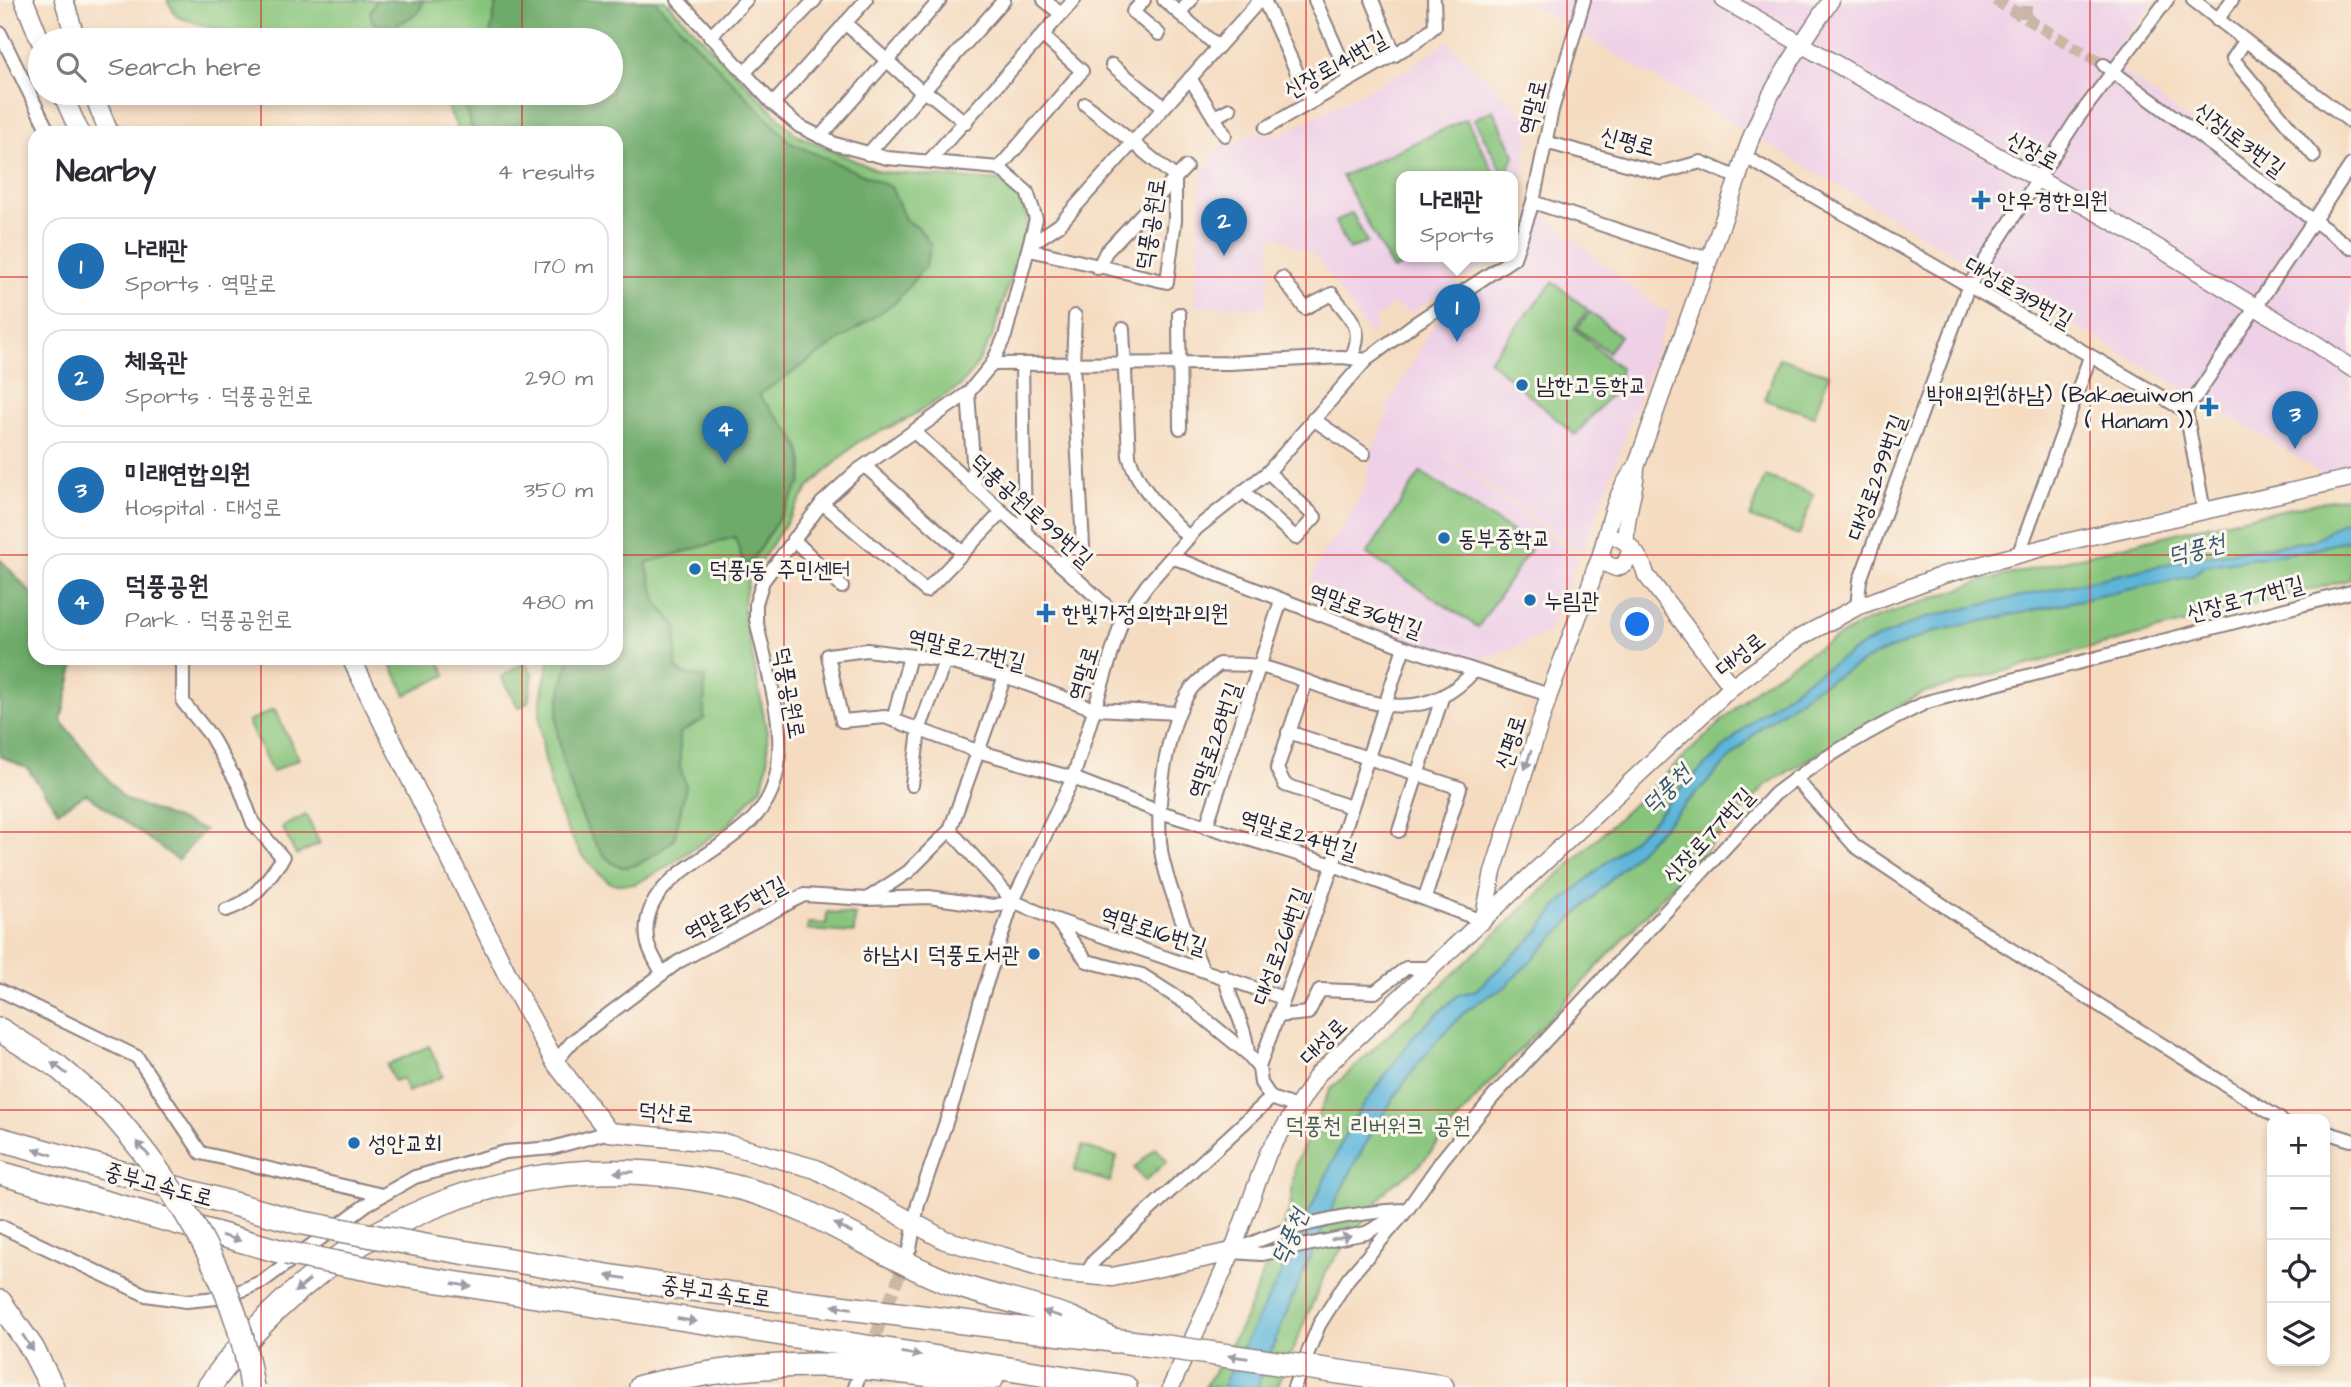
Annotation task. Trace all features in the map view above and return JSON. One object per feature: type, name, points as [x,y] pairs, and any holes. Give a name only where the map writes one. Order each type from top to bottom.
[{"type":"highway","points":[[0,1030],[57,1066],[111,1112],[151,1158],[189,1217],[215,1267],[234,1317],[252,1387]]},
{"type":"highway","name":"중부고속도로","points":[[0,1139],[298,1222],[431,1247],[675,1287],[1153,1345],[1442,1387]]},
{"type":"highway","points":[[209,1387],[263,1321],[299,1287],[354,1245],[396,1221],[484,1189],[541,1177],[591,1172],[639,1172],[693,1178],[756,1193],[820,1217],[942,1279],[1072,1320],[1114,1341]]},
{"type":"highway","name":"중부고속도로","points":[[0,1173],[286,1253],[394,1274],[1125,1387]]},
{"type":"highway","points":[[0,1301],[32,1348],[52,1387]]},
{"type":"highway","points":[[641,1387],[678,1378],[751,1368],[822,1365],[961,1379],[1055,1376]]},
{"type":"main road","points":[[24,0],[35,28]]},
{"type":"main road","points":[[64,0],[72,28]]},
{"type":"main road","points":[[67,105],[77,126]]},
{"type":"main road","points":[[98,105],[106,126]]},
{"type":"main road","name":"덕산로","points":[[354,665],[508,976],[555,1062],[609,1132],[723,1143],[816,1169],[946,1240],[1057,1272],[1112,1277],[1232,1252]]},
{"type":"street","points":[[678,0],[773,104],[799,126],[820,137],[868,153],[999,168],[1082,71],[1043,36]]},
{"type":"street","points":[[710,37],[746,0]]},
{"type":"street","points":[[773,104],[866,0]]},
{"type":"street","points":[[820,137],[940,0]]},
{"type":"street","points":[[868,153],[1004,0]]},
{"type":"street","points":[[1044,0],[1061,14]]},
{"type":"street","points":[[930,160],[1074,0]]},
{"type":"street","points":[[1144,0],[1133,12],[1159,34]]},
{"type":"street","points":[[1164,0],[1218,47]]},
{"type":"street","points":[[1179,13],[1191,0]]},
{"type":"street","points":[[1031,247],[1059,225],[1262,0],[1310,101]]},
{"type":"street","points":[[1315,0],[1350,79]]},
{"type":"street","points":[[1372,0],[1395,55]]},
{"type":"street","name":"신장로141번길","points":[[1266,128],[1395,55],[1435,26],[1434,0]]},
{"type":"street","name":"역말로","points":[[1518,246],[1533,202],[1545,142],[1584,0]]},
{"type":"street","name":"신장로","points":[[1724,0],[2039,179],[2257,307],[2351,368]]},
{"type":"street","name":"신평로","points":[[1483,921],[1493,872],[1549,695],[1592,580],[1593,569],[1602,550],[1624,482],[1636,467],[1744,156],[1766,100],[1832,0]]},
{"type":"street","name":"대성로299번길","points":[[1857,607],[1860,580],[1968,287],[2108,67],[2167,0]]},
{"type":"street","points":[[2193,0],[2351,122]]},
{"type":"street","points":[[2217,20],[2232,0]]},
{"type":"street","points":[[744,73],[813,1]]},
{"type":"street","points":[[845,23],[922,92],[934,97],[966,123]]},
{"type":"street","points":[[0,33],[28,89]]},
{"type":"street","points":[[2245,41],[2233,60],[2314,156]]},
{"type":"street","points":[[1112,65],[1164,107]]},
{"type":"street","name":"신장1로3번길","points":[[2108,67],[2351,248]]},
{"type":"street","points":[[1190,78],[1225,135]]},
{"type":"street","points":[[1086,104],[1175,177],[1106,252],[1098,268]]},
{"type":"street","points":[[36,105],[46,126]]},
{"type":"street","points":[[1214,117],[1230,108]]},
{"type":"street","name":"신평로","points":[[1545,142],[1660,173],[1701,162],[1738,177]]},
{"type":"street","name":"대성로319번길","points":[[1744,156],[1792,180],[1968,287],[2186,411]]},
{"type":"street","points":[[2204,512],[2186,411],[2351,165]]},
{"type":"street","name":"덕풍공원로","points":[[1031,247],[1098,268],[1167,282],[1175,220],[1175,177],[1186,167]]},
{"type":"street","name":"덕풍공원로","points":[[663,973],[647,942],[648,915],[656,895],[677,876],[736,837],[759,814],[772,791],[779,763],[780,735],[766,672],[756,603],[764,581],[822,503],[866,467],[968,393],[992,364],[1005,336],[1031,247],[1036,219],[1027,192],[999,168]]},
{"type":"street","points":[[1533,202],[1693,255],[1711,256]]},
{"type":"street","name":"역말로","points":[[910,1249],[918,1204],[956,1093],[980,1003],[1013,901],[1073,778],[1122,620],[1189,537],[1268,471],[1366,360],[1413,325],[1511,262]]},
{"type":"street","points":[[1282,278],[1305,308],[1332,294],[1358,330],[1359,342],[1350,358]]},
{"type":"street","points":[[1179,314],[1177,364],[1180,428]]},
{"type":"street","points":[[1060,564],[1083,546],[1073,365],[1075,316]]},
{"type":"street","points":[[1123,329],[1129,456],[1133,471],[1169,518],[1189,537]]},
{"type":"street","points":[[2019,553],[2090,357]]},
{"type":"street","points":[[992,364],[1177,364],[1350,358],[1366,360]]},
{"type":"street","points":[[1022,365],[1025,533]]},
{"type":"street","points":[[968,393],[975,488]]},
{"type":"street","points":[[1313,419],[1364,454]]},
{"type":"street","name":"덕풍공원로99번길","points":[[914,432],[1122,620]]},
{"type":"street","points":[[866,467],[963,553]]},
{"type":"street","name":"신평로","points":[[1628,546],[1627,509],[1636,485],[1636,467]]},
{"type":"street","points":[[1243,491],[1296,538],[1315,517],[1268,471]]},
{"type":"street","name":"대성로","points":[[1171,1387],[1232,1252],[1268,1153],[1318,1074],[1732,687],[1799,638],[1857,607],[1934,578],[2019,553],[2351,478]]},
{"type":"street","points":[[822,503],[926,591],[1002,512]]},
{"type":"street","points":[[1646,575],[1606,564],[1602,550],[1616,538],[1628,546],[1643,562],[1646,575],[1732,687]]},
{"type":"street","points":[[793,540],[842,587]]},
{"type":"street","points":[[1592,580],[1629,560],[1628,546]]},
{"type":"street","name":"역말로36번길","points":[[1172,557],[1405,647],[1549,695]]},
{"type":"street","name":"신장로77번길","points":[[1294,1387],[1319,1325],[1348,1279],[1407,1210],[1442,1160],[1493,1097],[1775,794],[1796,778],[1867,732],[1927,702],[2351,592]]},
{"type":"street","points":[[1261,667],[1281,601]]},
{"type":"street","name":"대성로261번길","points":[[1259,1067],[1332,865],[1405,647]]},
{"type":"street","name":"역말로27번길","points":[[893,720],[885,717],[842,721],[828,655],[867,650],[945,662],[1005,676],[1094,709]]},
{"type":"street","points":[[893,720],[910,656]]},
{"type":"street","points":[[912,785],[919,730],[945,662]]},
{"type":"street","name":"역말로28번길","points":[[1094,709],[1178,713],[1192,687],[1219,664],[1261,667],[1385,705],[1418,707],[1442,698],[1474,671]]},
{"type":"street","points":[[183,665],[183,702],[210,735],[239,786],[253,823],[284,858],[257,895],[244,905],[226,910]]},
{"type":"street","name":"역말로28번길","points":[[1206,827],[1261,667]]},
{"type":"street","points":[[866,899],[908,872],[950,830],[1005,676]]},
{"type":"street","points":[[1306,682],[1277,769],[1285,785],[1351,807]]},
{"type":"street","points":[[1399,831],[1442,698]]},
{"type":"street","points":[[1178,713],[1160,812],[1163,859],[1177,909],[1202,968]]},
{"type":"street","name":"역말로24번길","points":[[893,720],[977,751],[1073,778],[1160,812],[1332,865],[1483,921]]},
{"type":"street","points":[[1289,732],[1460,788],[1425,898]]},
{"type":"street","points":[[1796,778],[1855,846],[1977,928],[2272,1114]]},
{"type":"street","points":[[950,830],[1013,901]]},
{"type":"street","name":"역말로15번길","points":[[555,1062],[573,1041],[663,973],[804,895],[866,899],[929,897],[993,906],[1013,901]]},
{"type":"street","name":"역말로16번길","points":[[1013,901],[1056,920],[1283,998]]},
{"type":"street","points":[[1056,920],[1087,961],[1142,975],[1187,1004],[1248,1054],[1259,1067],[1261,1083],[1271,1098],[1296,1107]]},
{"type":"street","points":[[1276,1016],[1308,1013],[1320,990],[1375,992],[1406,968],[1433,968]]},
{"type":"street","points":[[1224,976],[1230,998],[1247,1035],[1248,1054]]},
{"type":"street","points":[[0,990],[137,1057],[201,1153],[382,1195]]},
{"type":"street","points":[[1085,1276],[1094,1261],[1271,1098]]},
{"type":"street","points":[[0,1226],[146,1295],[205,1300],[227,1297],[263,1281],[382,1195],[429,1171],[505,1152],[552,1147],[609,1132]]},
{"type":"street","points":[[2330,1134],[2351,1140]]},
{"type":"street","points":[[1232,1252],[1276,1233],[1375,1212],[1407,1210]]},
{"type":"street","points":[[1232,1252],[1269,1253],[1366,1233],[1407,1210]]},
{"type":"shaded area","points":[[1523,0],[2155,0],[2110,61],[2351,244],[2351,480],[2337,483],[2265,437]]},
{"type":"shaded area","points":[[1447,41],[1532,121],[1518,210],[1518,171],[1396,171],[1396,262],[1489,262],[1411,313],[1394,304],[1376,319],[1376,328],[1369,334],[1318,258],[1275,235],[1271,240],[1266,307],[1194,307],[1201,186],[1203,172],[1215,151],[1264,130],[1266,135],[1276,137],[1410,68]]},
{"type":"shaded area","points":[[1544,215],[1657,307],[1670,312],[1583,554],[1392,416],[1578,556],[1548,633],[1471,664],[1374,625],[1311,579],[1320,557],[1347,521],[1367,483],[1372,451],[1389,413],[1386,410],[1435,323],[1468,297],[1506,276],[1527,253],[1536,221]]},
{"type":"green space","points":[[167,0],[665,0],[796,135],[881,172],[1000,181],[1021,201],[1028,222],[992,337],[973,371],[959,387],[905,420],[859,441],[810,486],[748,581],[743,606],[767,733],[768,761],[762,786],[728,825],[665,868],[635,884],[612,884],[580,851],[558,809],[551,786],[545,763],[540,717],[548,665],[623,665],[623,126],[456,126],[446,105],[623,105],[623,28],[213,28],[177,17]]},
{"type":"green space","points":[[376,0],[424,0],[418,13],[393,27],[373,23],[370,13]]},
{"type":"green space","points":[[497,0],[654,0],[791,143],[891,187],[906,221],[918,227],[931,245],[926,265],[896,302],[759,395],[792,435],[802,456],[803,468],[801,483],[750,564],[744,565],[735,537],[646,563],[657,603],[677,626],[676,668],[684,674],[705,678],[704,719],[680,733],[680,766],[686,786],[674,840],[650,858],[629,867],[611,862],[587,828],[562,756],[557,722],[567,665],[623,665],[623,126],[471,126],[465,105],[623,105],[623,28],[491,28]]},
{"type":"green space","points":[[1493,110],[1515,155],[1507,171],[1502,171],[1474,119]]},
{"type":"green space","points":[[1466,119],[1493,171],[1396,171],[1396,262],[1410,262],[1393,270],[1342,176]]},
{"type":"green space","points":[[1352,213],[1367,242],[1349,250],[1335,222]]},
{"type":"green space","points":[[1553,282],[1588,310],[1574,328],[1620,368],[1619,385],[1575,435],[1489,360]]},
{"type":"green space","points":[[1590,312],[1620,336],[1608,352],[1577,328]]},
{"type":"green space","points":[[1779,358],[1829,374],[1814,416],[1765,400]]},
{"type":"green space","points":[[1421,472],[1533,545],[1478,627],[1367,554]]},
{"type":"green space","points":[[1765,476],[1814,494],[1799,535],[1750,518]]},
{"type":"green space","name":"덕풍천 리버워크 공원","points":[[2351,496],[2351,579],[1922,693],[1767,784],[1482,1091],[1419,1166],[1388,1188],[1327,1269],[1277,1387],[1205,1387],[1242,1325],[1290,1208],[1295,1165],[1330,1090],[1759,686],[1812,651],[1867,621],[1980,582],[2208,525]]},
{"type":"green space","points":[[0,559],[28,589],[28,665],[74,665],[61,721],[124,799],[205,830],[178,860],[86,794],[58,811],[27,768],[0,756]]},
{"type":"green space","points":[[391,665],[441,665],[446,675],[406,695]]},
{"type":"green space","points":[[520,665],[527,665],[533,675],[528,702],[519,708],[501,677]]},
{"type":"green space","points":[[274,709],[299,759],[272,772],[248,722]]},
{"type":"green space","points":[[306,815],[320,844],[296,855],[282,827]]},
{"type":"green space","points":[[827,912],[855,915],[854,933],[808,930],[808,923],[826,924]]},
{"type":"green space","points":[[429,1046],[443,1076],[408,1092],[402,1078],[394,1081],[387,1065]]},
{"type":"green space","points":[[1082,1146],[1117,1157],[1110,1182],[1074,1171]]},
{"type":"green space","points":[[1156,1148],[1167,1161],[1145,1181],[1134,1168]]},
{"type":"water","points":[[2351,520],[2351,539],[2317,549],[2204,566],[2192,576],[1932,632],[1874,656],[1817,687],[1761,727],[1505,987],[1469,1008],[1430,1050],[1398,1092],[1342,1188],[1296,1289],[1257,1387],[1222,1387],[1276,1284],[1350,1124],[1416,1033],[1458,995],[1476,990],[1538,932],[1558,905],[1652,822],[1674,795],[1754,719],[1808,679],[1865,644],[1927,617],[2203,556],[2314,540],[2342,522]]},
{"type":"tunnel","points":[[1995,0],[2104,65]]},
{"type":"tunnel","points":[[2026,0],[2026,18]]},
{"type":"tunnel","points":[[869,1352],[906,1259]]},
{"type":"place","name":"안우경한의원","points":[[1981,200]]},
{"type":"place","name":"체육관","points":[[1224,256]]},
{"type":"place","name":"나래관","points":[[1457,342]]},
{"type":"place","name":"남한고등학교","points":[[1522,385]]},
{"type":"place","name":"박애의원(하남) (Bakaeuiwon ( Hanam ))","points":[[2209,407]]},
{"type":"place","name":"미래연합의원","points":[[2295,449]]},
{"type":"place","name":"덕풍공원","points":[[725,464]]},
{"type":"place","name":"동부중학교","points":[[1444,538]]},
{"type":"place","name":"덕풍1동 주민센터","points":[[695,569]]},
{"type":"place","name":"누림관","points":[[1530,600]]},
{"type":"place","name":"한빛가정의학과의원","points":[[1046,613]]},
{"type":"place","name":"하남시 덕풍도서관","points":[[1034,954]]},
{"type":"place","name":"성안교회","points":[[354,1143]]},
{"type":"water label","name":"덕풍천","points":[[2196,549]]},
{"type":"water label","name":"덕풍천","points":[[1666,789]]},
{"type":"water label","name":"덕풍천","points":[[1289,1237]]}]
